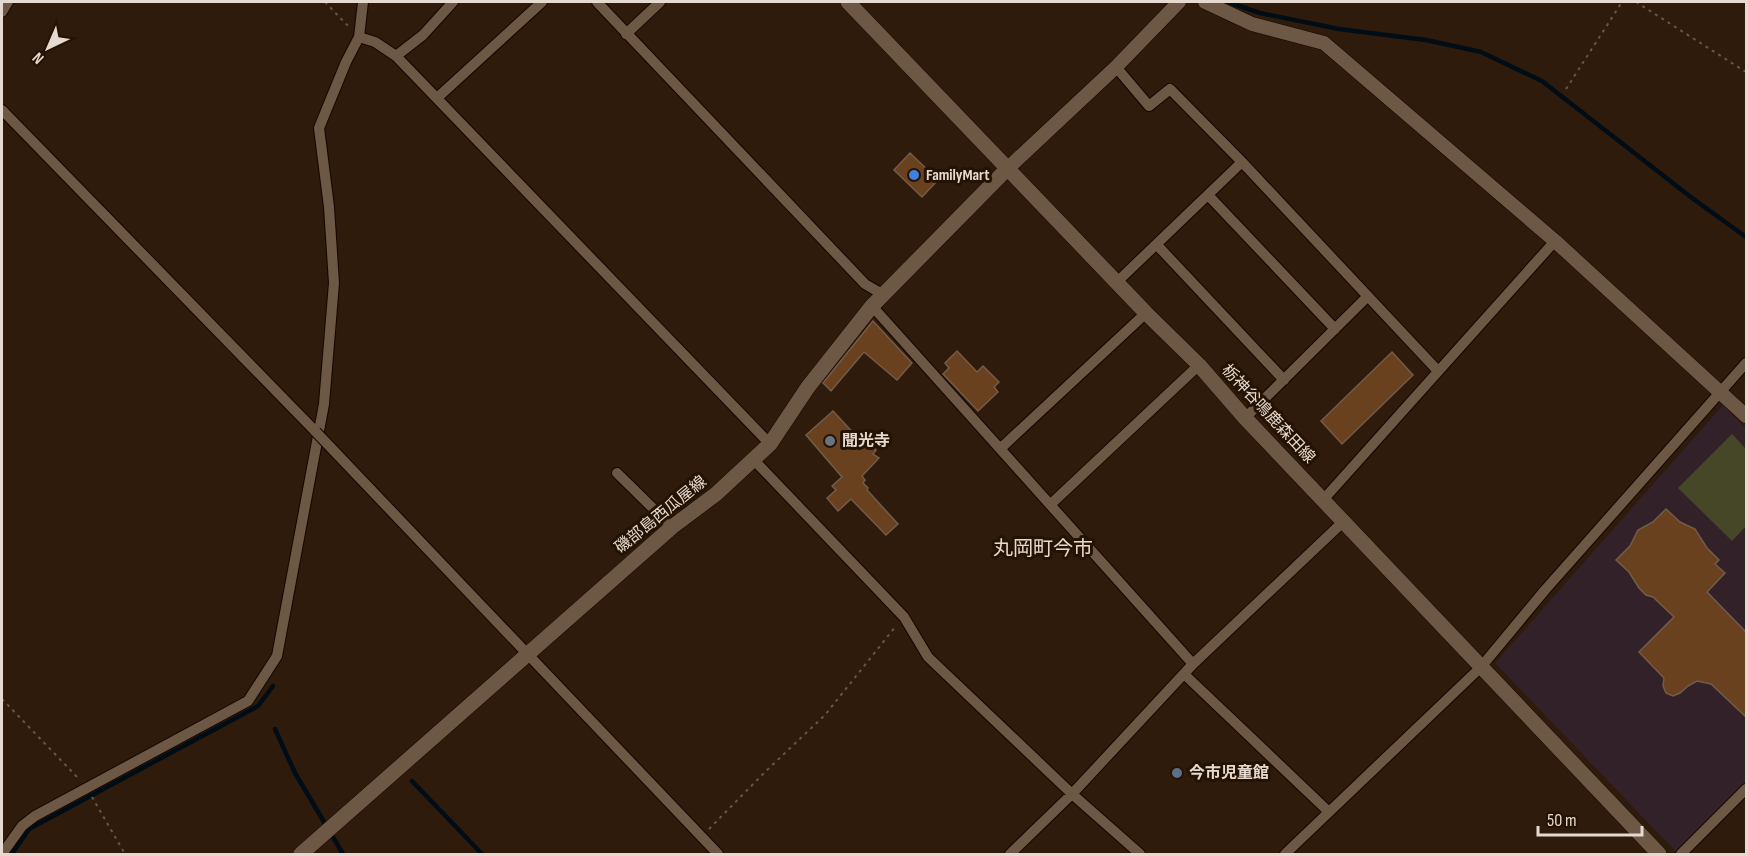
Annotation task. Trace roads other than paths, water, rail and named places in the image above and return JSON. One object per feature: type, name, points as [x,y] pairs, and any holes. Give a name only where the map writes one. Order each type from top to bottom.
[{"type":"main road","name":"栃神谷鳴鹿森田線","points":[[848,2],[1146,313],[1199,365],[1245,418],[1659,855]]},
{"type":"main road","name":"磯部島西瓜屋線","points":[[301,855],[527,654],[672,527],[716,494],[770,444],[808,387],[877,300],[1007,169]]},
{"type":"street","points":[[2,12],[8,2]]},
{"type":"street","points":[[2,854],[22,826],[35,816],[248,701],[277,656],[324,404],[334,283],[329,207],[319,128],[346,62],[359,37],[363,2]]},
{"type":"street","points":[[396,56],[423,35],[453,2]]},
{"type":"street","points":[[437,98],[542,2]]},
{"type":"street","points":[[597,2],[864,284],[1001,448],[1193,664]]},
{"type":"street","points":[[627,34],[660,2]]},
{"type":"street","points":[[1007,169],[1116,67],[1179,2]]},
{"type":"street","points":[[1205,2],[1252,24],[1324,44],[1555,241],[1746,416]]},
{"type":"street","points":[[359,37],[375,42],[396,56],[770,444]]},
{"type":"street","points":[[1116,67],[1149,106],[1170,89],[1242,162],[1438,371]]},
{"type":"street","points":[[2,110],[316,432],[718,855]]},
{"type":"street","points":[[1117,282],[1242,162]]},
{"type":"street","points":[[1209,195],[1335,329]]},
{"type":"street","points":[[1323,500],[1555,241]]},
{"type":"street","points":[[1157,245],[1284,380]]},
{"type":"street","points":[[1245,418],[1368,296]]},
{"type":"street","points":[[1001,448],[1146,313]]},
{"type":"street","points":[[1285,855],[1481,667],[1545,590],[1746,363]]},
{"type":"street","points":[[1051,504],[1199,365]]},
{"type":"street","points":[[753,460],[904,617],[927,657],[1140,855]]},
{"type":"street","points":[[617,473],[672,527]]},
{"type":"street","points":[[1010,855],[1072,794],[1193,664],[1344,521]]},
{"type":"street","points":[[1184,674],[1329,812]]},
{"type":"street","points":[[1681,855],[1746,789]]},
{"type":"waterway","points":[[1228,2],[1260,13],[1339,29],[1426,40],[1481,52],[1542,81],[1692,198],[1746,237]]},
{"type":"waterway","points":[[12,854],[29,829],[258,706],[273,686]]},
{"type":"waterway","points":[[275,729],[295,773],[343,854]]},
{"type":"waterway","points":[[412,781],[482,854]]},
{"type":"place","name":"FamilyMart","points":[[914,175]]},
{"type":"place","name":"聞光寺","points":[[830,441]]},
{"type":"place","name":"今市児童館","points":[[1177,773]]},
{"type":"district","name":"丸岡町今市","points":[[1043,549]]}]
